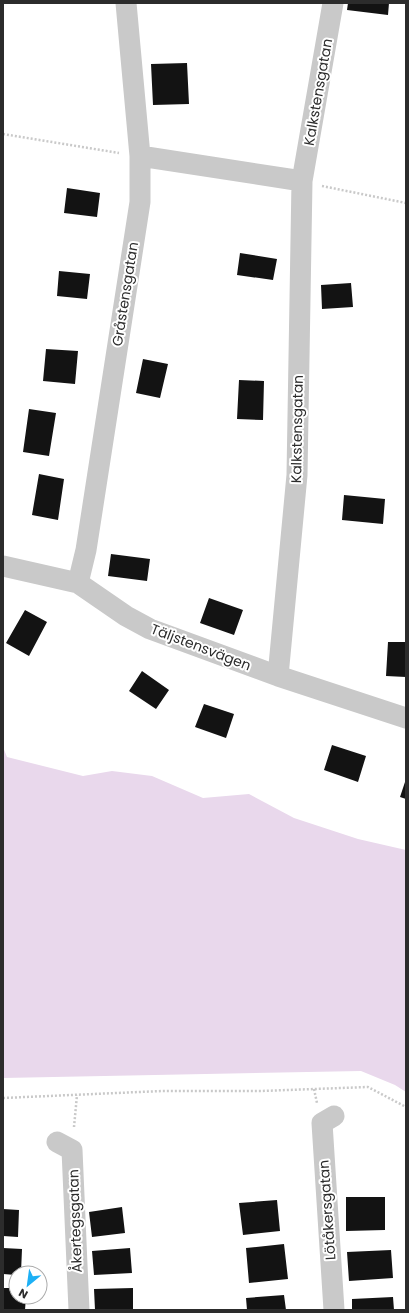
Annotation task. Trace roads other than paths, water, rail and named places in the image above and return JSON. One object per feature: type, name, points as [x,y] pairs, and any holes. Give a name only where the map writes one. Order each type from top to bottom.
[{"type":"street","name":"Gråstensgatan","points":[[78,583],[86,550],[140,202],[140,156],[126,3]]},
{"type":"street","name":"Kalkstensgatan","points":[[278,676],[297,475],[302,181],[334,3]]},
{"type":"street","points":[[140,156],[302,181]]},
{"type":"street","name":"Täljstensvägen","points":[[3,566],[78,583],[126,616],[150,629],[278,676],[406,718]]},
{"type":"street","name":"Lötåkersgatan","points":[[334,1116],[322,1123],[334,1310]]},
{"type":"street","name":"Åkertegsgatan","points":[[64,1146],[79,1310]]}]
